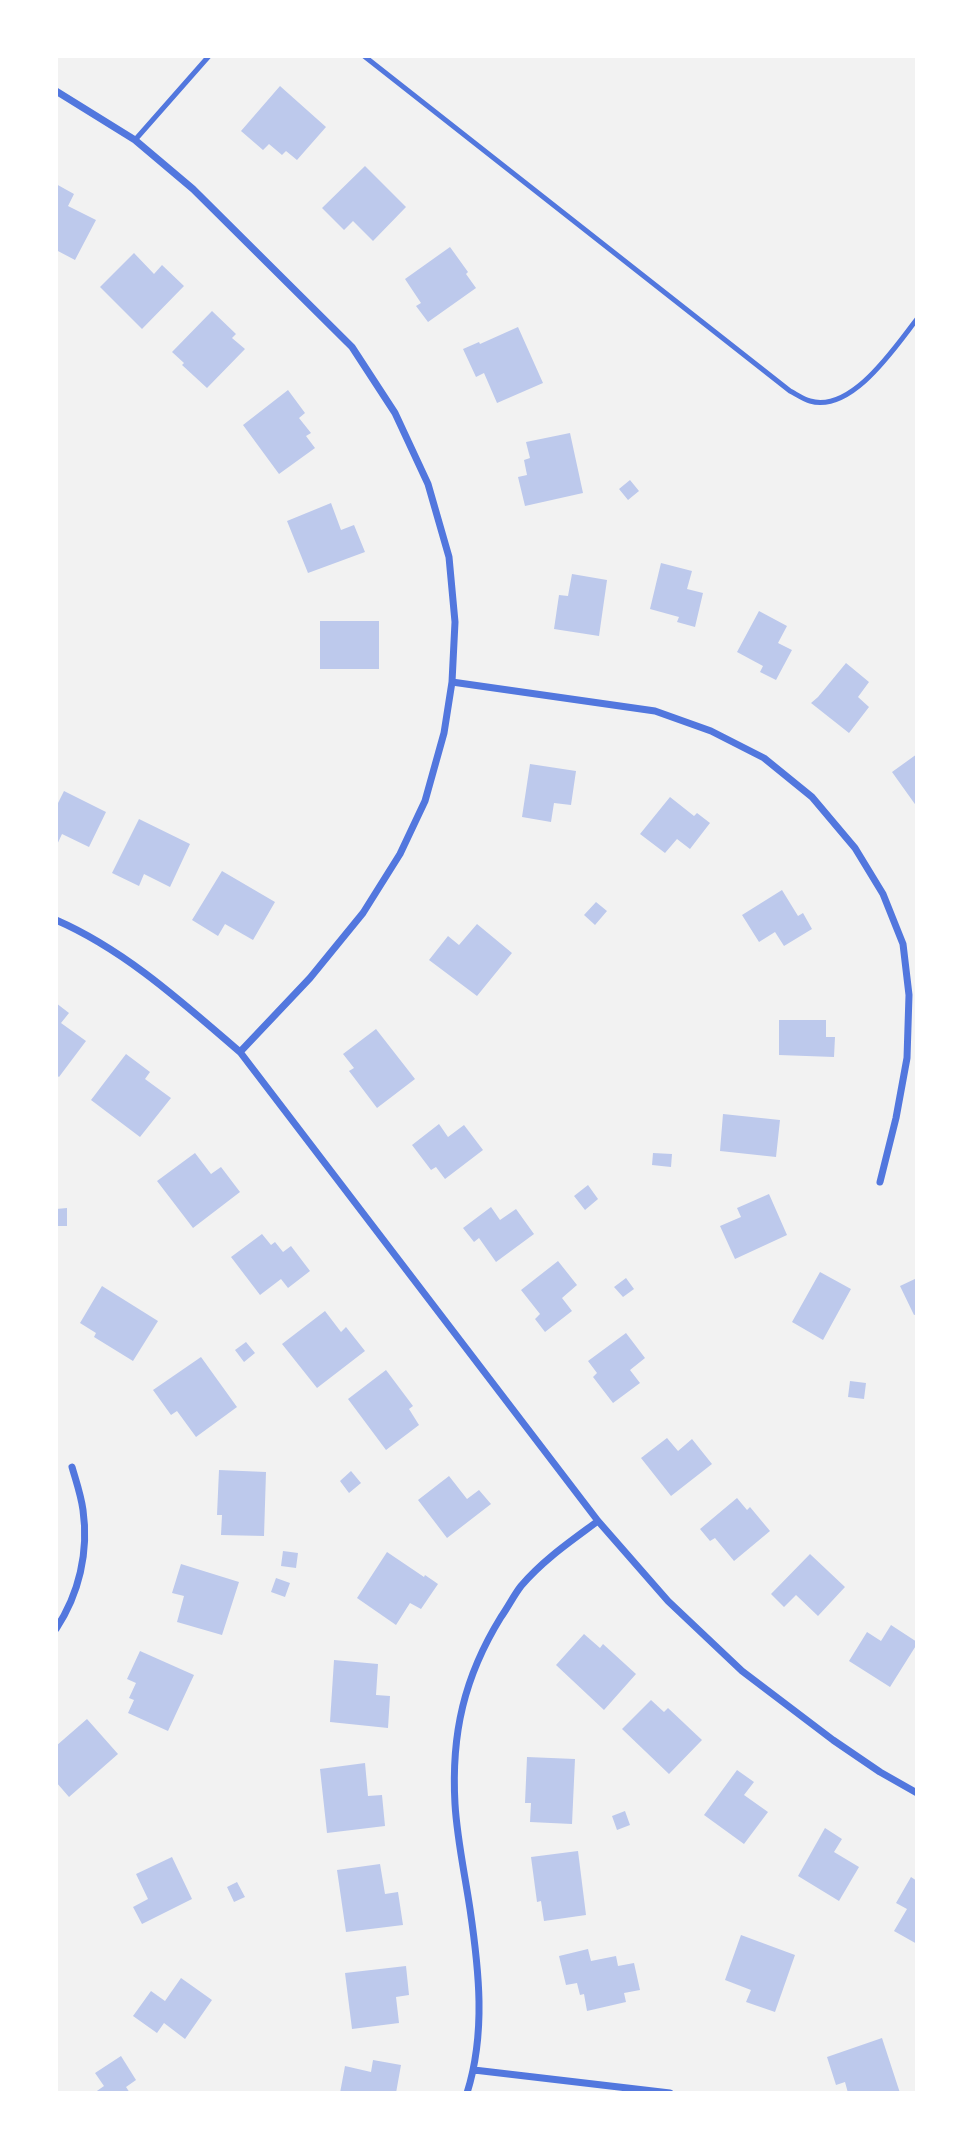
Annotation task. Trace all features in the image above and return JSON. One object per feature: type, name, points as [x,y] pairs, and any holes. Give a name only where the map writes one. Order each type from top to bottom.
[{"type":"street","points":[[56,92],[135,140],[193,189],[352,347],[395,413],[428,484],[449,557],[455,622],[452,682],[444,733],[425,801],[400,853],[363,913],[310,978],[240,1052]]},
{"type":"street","points":[[452,682],[654,711],[711,731],[764,758],[812,797],[830,817],[855,848],[884,894],[903,944],[909,995],[907,1058],[880,1182]]},
{"type":"street","points":[[56,920],[127,961],[240,1052],[598,1521],[668,1601],[742,1671],[842,1746],[917,1793]]},
{"type":"street","points":[[56,1629],[75,1594],[85,1551],[83,1509],[72,1467]]},
{"type":"street","points":[[467,2093],[474,2070],[480,2011],[476,1951],[455,1805],[455,1754],[460,1711],[472,1672],[494,1629],[521,1587],[558,1550],[598,1521]]},
{"type":"street","points":[[474,2070],[670,2093]]},
{"type":"lane","points":[[135,140],[209,56]]},
{"type":"lane","points":[[364,56],[790,391],[811,401],[834,401],[856,388],[879,367],[917,319]]},
{"type":"building","points":[[280,86],[326,127],[297,160],[286,151],[282,155],[269,144],[263,150],[241,131]]},
{"type":"building","points":[[365,166],[406,207],[373,241],[353,221],[344,230],[322,208]]},
{"type":"building","points":[[56,184],[74,194],[68,206],[96,220],[75,260],[56,250]]},
{"type":"building","points":[[450,247],[476,288],[428,322],[416,306],[421,303],[405,279]]},
{"type":"building","points":[[134,253],[154,274],[162,265],[184,286],[142,329],[100,287]]},
{"type":"building","points":[[212,311],[236,334],[232,338],[245,349],[207,388],[172,352]]},
{"type":"building","points":[[518,327],[543,383],[497,403],[484,373],[476,377],[463,349]]},
{"type":"building","points":[[288,390],[305,413],[299,418],[311,433],[306,436],[315,448],[279,474],[243,425]]},
{"type":"building","points":[[570,433],[583,493],[525,506],[518,477],[527,475],[524,460],[530,458],[526,442]]},
{"type":"building","points":[[630,480],[639,491],[628,500],[619,489]]},
{"type":"building","points":[[331,503],[341,530],[354,525],[365,552],[308,573],[287,521]]},
{"type":"building","points":[[661,563],[692,571],[687,589],[703,593],[695,627],[677,622],[679,617],[650,609]]},
{"type":"building","points":[[572,574],[607,580],[599,636],[554,629],[559,595],[568,596]]},
{"type":"building","points":[[759,611],[787,626],[778,643],[792,650],[776,680],[760,672],[763,666],[737,652]]},
{"type":"building","points":[[320,621],[379,621],[379,669],[320,669]]},
{"type":"building","points":[[846,663],[869,682],[858,697],[869,707],[849,733],[811,703]]},
{"type":"building","points":[[917,754],[917,807],[892,772]]},
{"type":"building","points":[[530,764],[576,771],[571,805],[554,803],[551,822],[522,817]]},
{"type":"building","points":[[64,791],[106,812],[89,847],[62,834],[56,847],[56,807]]},
{"type":"building","points":[[670,797],[694,816],[697,813],[710,823],[690,849],[677,839],[665,853],[640,834]]},
{"type":"building","points":[[139,819],[190,844],[170,887],[144,874],[139,886],[112,873]]},
{"type":"building","points":[[222,871],[275,902],[253,940],[225,924],[218,936],[192,920]]},
{"type":"building","points":[[782,890],[798,916],[803,913],[812,929],[784,946],[775,932],[759,942],[742,915]]},
{"type":"building","points":[[596,902],[607,911],[595,925],[584,915]]},
{"type":"building","points":[[477,924],[512,953],[477,996],[429,960],[448,936],[459,945]]},
{"type":"building","points":[[56,1003],[69,1013],[61,1023],[86,1041],[59,1077],[56,1075]]},
{"type":"building","points":[[779,1020],[826,1020],[826,1037],[835,1037],[834,1057],[779,1055]]},
{"type":"building","points":[[376,1029],[415,1079],[377,1108],[349,1071],[354,1068],[343,1054]]},
{"type":"building","points":[[126,1054],[150,1072],[145,1079],[171,1098],[140,1137],[91,1100]]},
{"type":"building","points":[[723,1114],[780,1120],[776,1157],[720,1151]]},
{"type":"building","points":[[439,1124],[448,1137],[464,1125],[483,1150],[445,1179],[436,1167],[431,1170],[412,1145]]},
{"type":"building","points":[[195,1153],[211,1174],[221,1167],[240,1192],[193,1228],[157,1181]]},
{"type":"building","points":[[653,1153],[672,1154],[671,1167],[652,1165]]},
{"type":"building","points":[[588,1185],[598,1199],[585,1210],[574,1196]]},
{"type":"building","points":[[769,1194],[787,1235],[735,1259],[720,1226],[741,1217],[737,1208]]},
{"type":"building","points":[[491,1207],[500,1220],[516,1209],[534,1234],[496,1262],[479,1238],[474,1242],[463,1228]]},
{"type":"building","points":[[67,1208],[67,1226],[56,1226],[56,1209]]},
{"type":"building","points":[[262,1234],[271,1245],[275,1242],[283,1252],[291,1246],[310,1271],[288,1288],[281,1279],[260,1295],[231,1257]]},
{"type":"building","points":[[558,1261],[577,1285],[562,1298],[572,1311],[545,1332],[535,1319],[540,1314],[521,1290]]},
{"type":"building","points":[[820,1272],[851,1289],[823,1340],[792,1322]]},
{"type":"building","points":[[626,1278],[634,1289],[623,1297],[614,1287]]},
{"type":"building","points":[[917,1278],[917,1314],[914,1315],[900,1286]]},
{"type":"building","points":[[102,1286],[158,1321],[133,1361],[94,1337],[96,1333],[80,1323]]},
{"type":"building","points":[[325,1311],[341,1332],[346,1327],[365,1351],[317,1388],[282,1344]]},
{"type":"building","points":[[626,1333],[645,1358],[630,1370],[640,1383],[613,1403],[593,1377],[597,1373],[588,1361]]},
{"type":"building","points":[[246,1342],[255,1353],[244,1362],[235,1350]]},
{"type":"building","points":[[201,1357],[237,1407],[196,1437],[177,1411],[171,1415],[153,1390]]},
{"type":"building","points":[[386,1370],[413,1406],[409,1409],[419,1425],[386,1450],[348,1399]]},
{"type":"building","points":[[850,1381],[866,1383],[864,1399],[848,1397]]},
{"type":"building","points":[[667,1438],[678,1451],[692,1439],[712,1464],[671,1496],[641,1458]]},
{"type":"building","points":[[219,1470],[266,1472],[264,1536],[221,1535],[222,1515],[217,1515]]},
{"type":"building","points":[[351,1471],[361,1483],[349,1493],[340,1481]]},
{"type":"building","points":[[449,1476],[467,1499],[479,1490],[491,1504],[447,1538],[418,1500]]},
{"type":"building","points":[[737,1498],[747,1510],[750,1507],[770,1531],[734,1561],[715,1538],[710,1541],[700,1529]]},
{"type":"building","points":[[283,1551],[298,1553],[296,1568],[281,1566]]},
{"type":"building","points":[[387,1552],[438,1584],[421,1609],[410,1603],[396,1625],[357,1598]]},
{"type":"building","points":[[810,1554],[845,1587],[818,1616],[796,1595],[784,1607],[771,1594]]},
{"type":"building","points":[[181,1564],[239,1582],[222,1635],[177,1622],[184,1596],[172,1593]]},
{"type":"building","points":[[276,1578],[290,1583],[285,1597],[271,1592]]},
{"type":"building","points":[[891,1625],[917,1644],[890,1687],[849,1661],[867,1632],[881,1641]]},
{"type":"building","points":[[584,1634],[600,1648],[603,1644],[636,1674],[604,1710],[556,1665]]},
{"type":"building","points":[[140,1651],[194,1675],[168,1731],[128,1713],[134,1700],[129,1698],[136,1683],[127,1679]]},
{"type":"building","points":[[334,1660],[378,1664],[376,1695],[390,1696],[388,1728],[330,1722]]},
{"type":"building","points":[[651,1700],[664,1712],[668,1708],[702,1740],[669,1774],[622,1729]]},
{"type":"building","points":[[87,1719],[118,1754],[69,1797],[56,1782],[56,1746]]},
{"type":"building","points":[[527,1757],[575,1759],[572,1824],[530,1822],[531,1803],[525,1803]]},
{"type":"building","points":[[365,1763],[368,1796],[382,1795],[385,1826],[327,1833],[320,1769]]},
{"type":"building","points":[[737,1770],[754,1782],[744,1795],[768,1812],[744,1844],[704,1815]]},
{"type":"building","points":[[625,1811],[630,1825],[617,1830],[612,1816]]},
{"type":"building","points":[[825,1828],[842,1839],[834,1852],[859,1867],[839,1901],[798,1876]]},
{"type":"building","points":[[578,1851],[586,1915],[544,1921],[541,1901],[537,1902],[531,1857]]},
{"type":"building","points":[[172,1857],[192,1899],[142,1924],[133,1907],[148,1899],[136,1874]]},
{"type":"building","points":[[380,1864],[385,1894],[398,1892],[403,1925],[346,1932],[337,1870]]},
{"type":"building","points":[[911,1877],[917,1881],[917,1944],[894,1931],[907,1909],[896,1903]]},
{"type":"building","points":[[237,1882],[245,1897],[234,1902],[227,1887]]},
{"type":"building","points":[[741,1935],[795,1955],[775,2012],[746,2002],[751,1990],[725,1980]]},
{"type":"building","points":[[588,1949],[591,1961],[616,1956],[618,1966],[634,1963],[640,1990],[624,1993],[626,2002],[587,2011],[584,1994],[580,1995],[577,1983],[566,1985],[559,1956]]},
{"type":"building","points":[[406,1966],[409,1995],[396,1997],[399,2023],[352,2029],[345,1973]]},
{"type":"building","points":[[181,1978],[212,2000],[185,2039],[164,2023],[157,2033],[133,2016],[151,1991],[165,2001]]},
{"type":"building","points":[[882,2038],[900,2093],[848,2093],[845,2082],[836,2085],[827,2057]]},
{"type":"building","points":[[121,2056],[136,2080],[126,2087],[130,2093],[94,2093],[104,2086],[95,2073]]},
{"type":"building","points":[[373,2060],[401,2065],[396,2093],[340,2093],[345,2066],[371,2072]]}]
